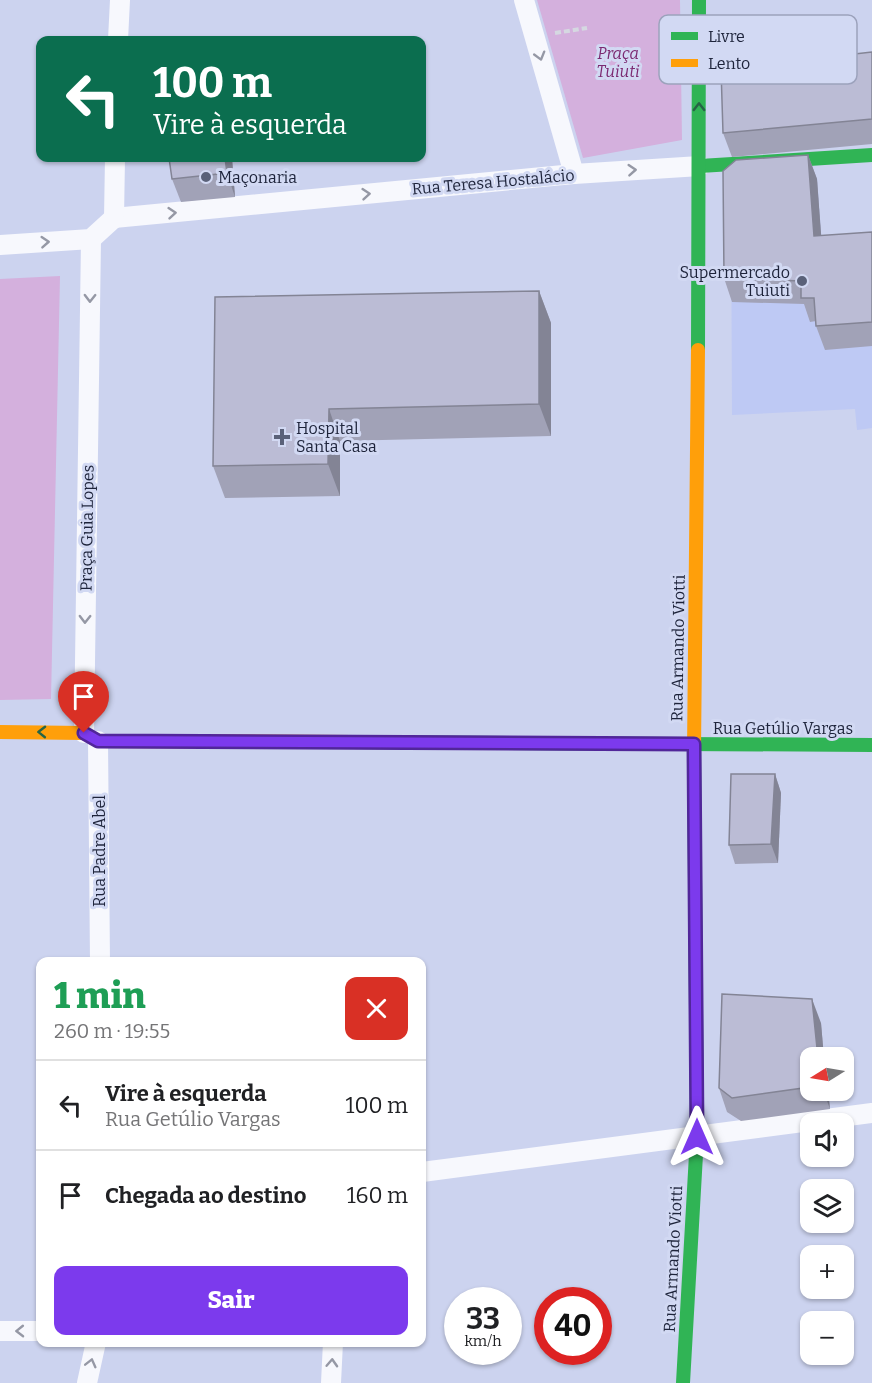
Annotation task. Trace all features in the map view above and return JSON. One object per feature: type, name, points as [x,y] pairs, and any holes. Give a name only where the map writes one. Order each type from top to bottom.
[{"type":"street","points":[[118,36],[120,0]]},
{"type":"street","points":[[524,0],[574,174]]},
{"type":"street","points":[[699,0],[699,15]]},
{"type":"street","points":[[700,84],[700,166]]},
{"type":"street","name":"Rua Teresa Hostalácio","points":[[114,218],[574,174],[872,155]]},
{"type":"street","points":[[0,245],[91,239],[114,218],[115,162]]},
{"type":"street","name":"Rua Armando Viotti","points":[[683,1383],[697,1137],[694,744],[700,166]]},
{"type":"street","name":"Praça Guia Lopes","points":[[91,239],[91,737]]},
{"type":"street","points":[[0,732],[91,737]]},
{"type":"street","name":"Rua Getúlio Vargas","points":[[91,737],[872,745]]},
{"type":"street","name":"Rua Padre Abel","points":[[91,737],[100,957]]},
{"type":"street","points":[[426,1171],[872,1113]]},
{"type":"street","points":[[0,1331],[36,1331]]},
{"type":"street","points":[[87,1383],[95,1347]]},
{"type":"street","points":[[331,1383],[333,1347]]},
{"type":"path","points":[[552,34],[587,28]]},
{"type":"shaded area","points":[[817,178],[823,260],[872,256],[872,428],[857,430],[855,409],[732,415],[731,194],[744,183]]},
{"type":"green space","name":"Praça Tuiuti","points":[[537,0],[680,0],[680,15],[659,15],[659,84],[681,84],[682,140],[583,158]]},
{"type":"green space","points":[[60,276],[51,699],[0,700],[0,279]]},
{"type":"building","points":[[872,52],[872,119],[723,133],[721,84],[857,84],[857,54]]},
{"type":"building","name":"Supermercado Tuiuti","points":[[808,155],[814,236],[872,232],[872,322],[816,326],[814,298],[801,298],[801,281],[724,278],[723,171],[736,160]]},
{"type":"building","points":[[170,162],[226,162],[227,173],[172,179]]},
{"type":"building","points":[[539,291],[539,404],[329,409],[328,464],[213,466],[215,297]]},
{"type":"building","points":[[731,774],[775,774],[771,844],[729,845]]},
{"type":"building","points":[[722,994],[812,999],[817,1047],[800,1047],[800,1088],[732,1098],[719,1088]]},
{"type":"traffic: fast","points":[[699,0],[699,15]]},
{"type":"traffic: fast","points":[[698,350],[699,84]]},
{"type":"traffic: fast","points":[[700,166],[872,155]]},
{"type":"traffic: fast","points":[[353,742],[872,745]]},
{"type":"traffic: fast","points":[[683,1383],[697,1137],[694,750]]},
{"type":"traffic: slow","points":[[694,750],[698,350]]},
{"type":"traffic: slow","points":[[0,732],[84,733],[98,741],[353,742]]},
{"type":"place","name":"Maçonaria","points":[[206,177]]},
{"type":"place","name":"Supermercado Tuiuti","points":[[802,281]]},
{"type":"place","name":"Hospital Santa Casa","points":[[282,437]]},
{"type":"route","points":[[84,733],[98,741],[694,744],[697,1137]]}]
